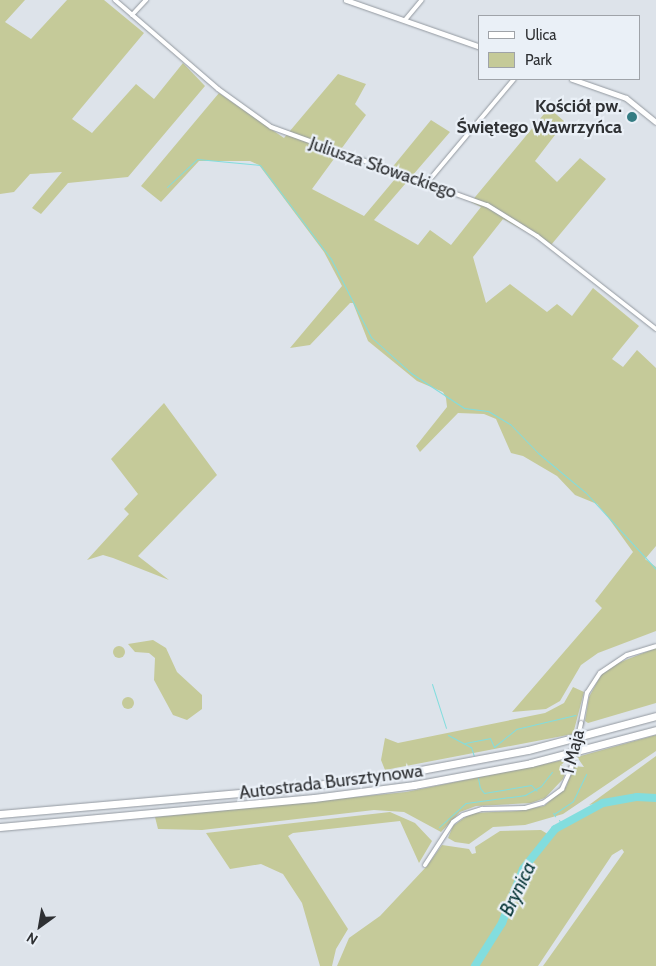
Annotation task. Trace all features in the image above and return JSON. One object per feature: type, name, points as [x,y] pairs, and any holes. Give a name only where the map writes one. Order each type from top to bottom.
[{"type":"highway","name":"Autostrada Bursztynowa","points":[[0,814],[247,792],[394,775],[528,750],[656,716]]},
{"type":"highway","name":"Autostrada Bursztynowa","points":[[0,827],[314,798],[406,787],[531,763],[656,730]]},
{"type":"street","name":"Juliusza Słowackiego","points":[[115,0],[231,99],[271,127],[487,205],[513,219],[656,329]]},
{"type":"street","points":[[132,15],[146,0]]},
{"type":"street","points":[[346,0],[478,46]]},
{"type":"street","points":[[405,20],[422,0]]},
{"type":"street","points":[[426,184],[513,80]]},
{"type":"street","points":[[575,80],[626,98],[656,122]]},
{"type":"street","name":"1 Maja","points":[[425,865],[453,822],[463,815],[482,809],[526,808],[543,803],[562,789],[571,769],[587,693],[600,672],[627,655],[656,646]]},
{"type":"green space","points":[[0,0],[25,0],[5,22],[31,39],[67,0],[104,0],[144,33],[72,119],[92,133],[136,84],[154,99],[183,63],[205,86],[128,177],[68,183],[41,214],[32,208],[62,172],[30,174],[14,192],[0,194]]},
{"type":"green space","points":[[338,74],[366,84],[355,104],[366,115],[312,189],[364,216],[395,179],[386,175],[431,120],[450,132],[374,220],[418,245],[430,230],[451,245],[481,207],[471,202],[549,108],[565,122],[535,161],[557,182],[580,158],[606,179],[551,245],[503,219],[473,257],[486,303],[510,284],[547,312],[557,304],[572,316],[593,288],[639,326],[612,359],[623,367],[637,350],[656,368],[656,546],[645,559],[656,567],[656,631],[598,653],[581,665],[560,701],[546,709],[512,712],[602,608],[595,601],[633,552],[607,516],[597,504],[575,495],[557,476],[523,456],[511,453],[496,419],[484,414],[458,413],[420,452],[416,446],[447,407],[446,398],[443,392],[417,381],[368,341],[353,303],[350,303],[310,345],[290,348],[342,286],[324,252],[259,165],[250,161],[199,161],[161,202],[141,186],[219,93],[284,138]]},
{"type":"green space","points":[[164,403],[217,475],[138,556],[169,580],[103,555],[87,560],[129,514],[124,509],[138,494],[111,459]]},
{"type":"green space","points":[[153,640],[166,648],[177,672],[202,695],[202,709],[187,720],[173,715],[154,680],[155,658],[149,653],[135,652],[128,644]]},
{"type":"green space","points":[[121,646],[124,647],[124,657],[117,658],[114,657],[113,650],[114,647]]},
{"type":"green space","points":[[656,648],[656,703],[588,723],[585,721],[589,697],[602,673],[613,665]]},
{"type":"green space","points":[[573,687],[584,692],[573,734],[385,770],[381,760],[385,738],[398,743],[545,713],[564,703]]},
{"type":"green space","points":[[126,697],[130,697],[134,703],[130,709],[126,709],[122,705],[122,701]]},
{"type":"green space","points":[[656,735],[656,751],[563,814],[525,825],[493,827],[469,844],[455,842],[448,838],[453,826],[471,813],[517,811],[544,806],[566,787],[574,766],[584,767],[577,757]]},
{"type":"green space","points":[[656,756],[656,796],[631,796],[589,805]]},
{"type":"green space","points":[[568,759],[561,765],[567,768],[563,779],[545,798],[531,803],[476,806],[460,812],[441,832],[404,812],[374,810],[202,830],[158,829],[155,817],[406,792]]},
{"type":"green space","points":[[637,799],[656,800],[656,966],[543,966],[624,852],[622,849],[612,855],[538,966],[337,966],[349,938],[380,916],[427,866],[442,845],[469,849],[472,854],[476,853],[475,847],[500,831],[541,830],[551,836],[593,808]]},
{"type":"green space","points":[[390,812],[415,823],[432,841],[419,863],[400,821],[293,833],[288,836],[348,929],[336,949],[332,966],[320,966],[302,903],[283,874],[261,864],[230,869],[206,833]]},
{"type":"waterway","points":[[167,187],[197,159],[260,165],[331,259],[371,337],[411,373],[464,408],[488,411],[510,424],[538,453],[586,493],[656,569]]},
{"type":"waterway","points":[[432,684],[446,728]]},
{"type":"waterway","points":[[465,743],[490,738],[494,747],[516,729],[575,715]]},
{"type":"waterway","points":[[448,735],[471,747],[474,756]]},
{"type":"waterway","points":[[439,827],[466,803],[525,795],[541,786],[552,772]]},
{"type":"waterway","points":[[554,814],[573,801],[586,774]]},
{"type":"waterway","points":[[478,778],[480,788],[484,793],[531,785],[537,791]]},
{"type":"waterway","name":"Brynica","points":[[475,966],[502,923],[523,869],[555,829],[603,803],[637,797],[656,798]]},
{"type":"waterway","name":"Brynica","points":[[559,820],[562,825]]},
{"type":"place","name":"Kościół pw. Świętego Wawrzyńca","points":[[632,117]]}]
